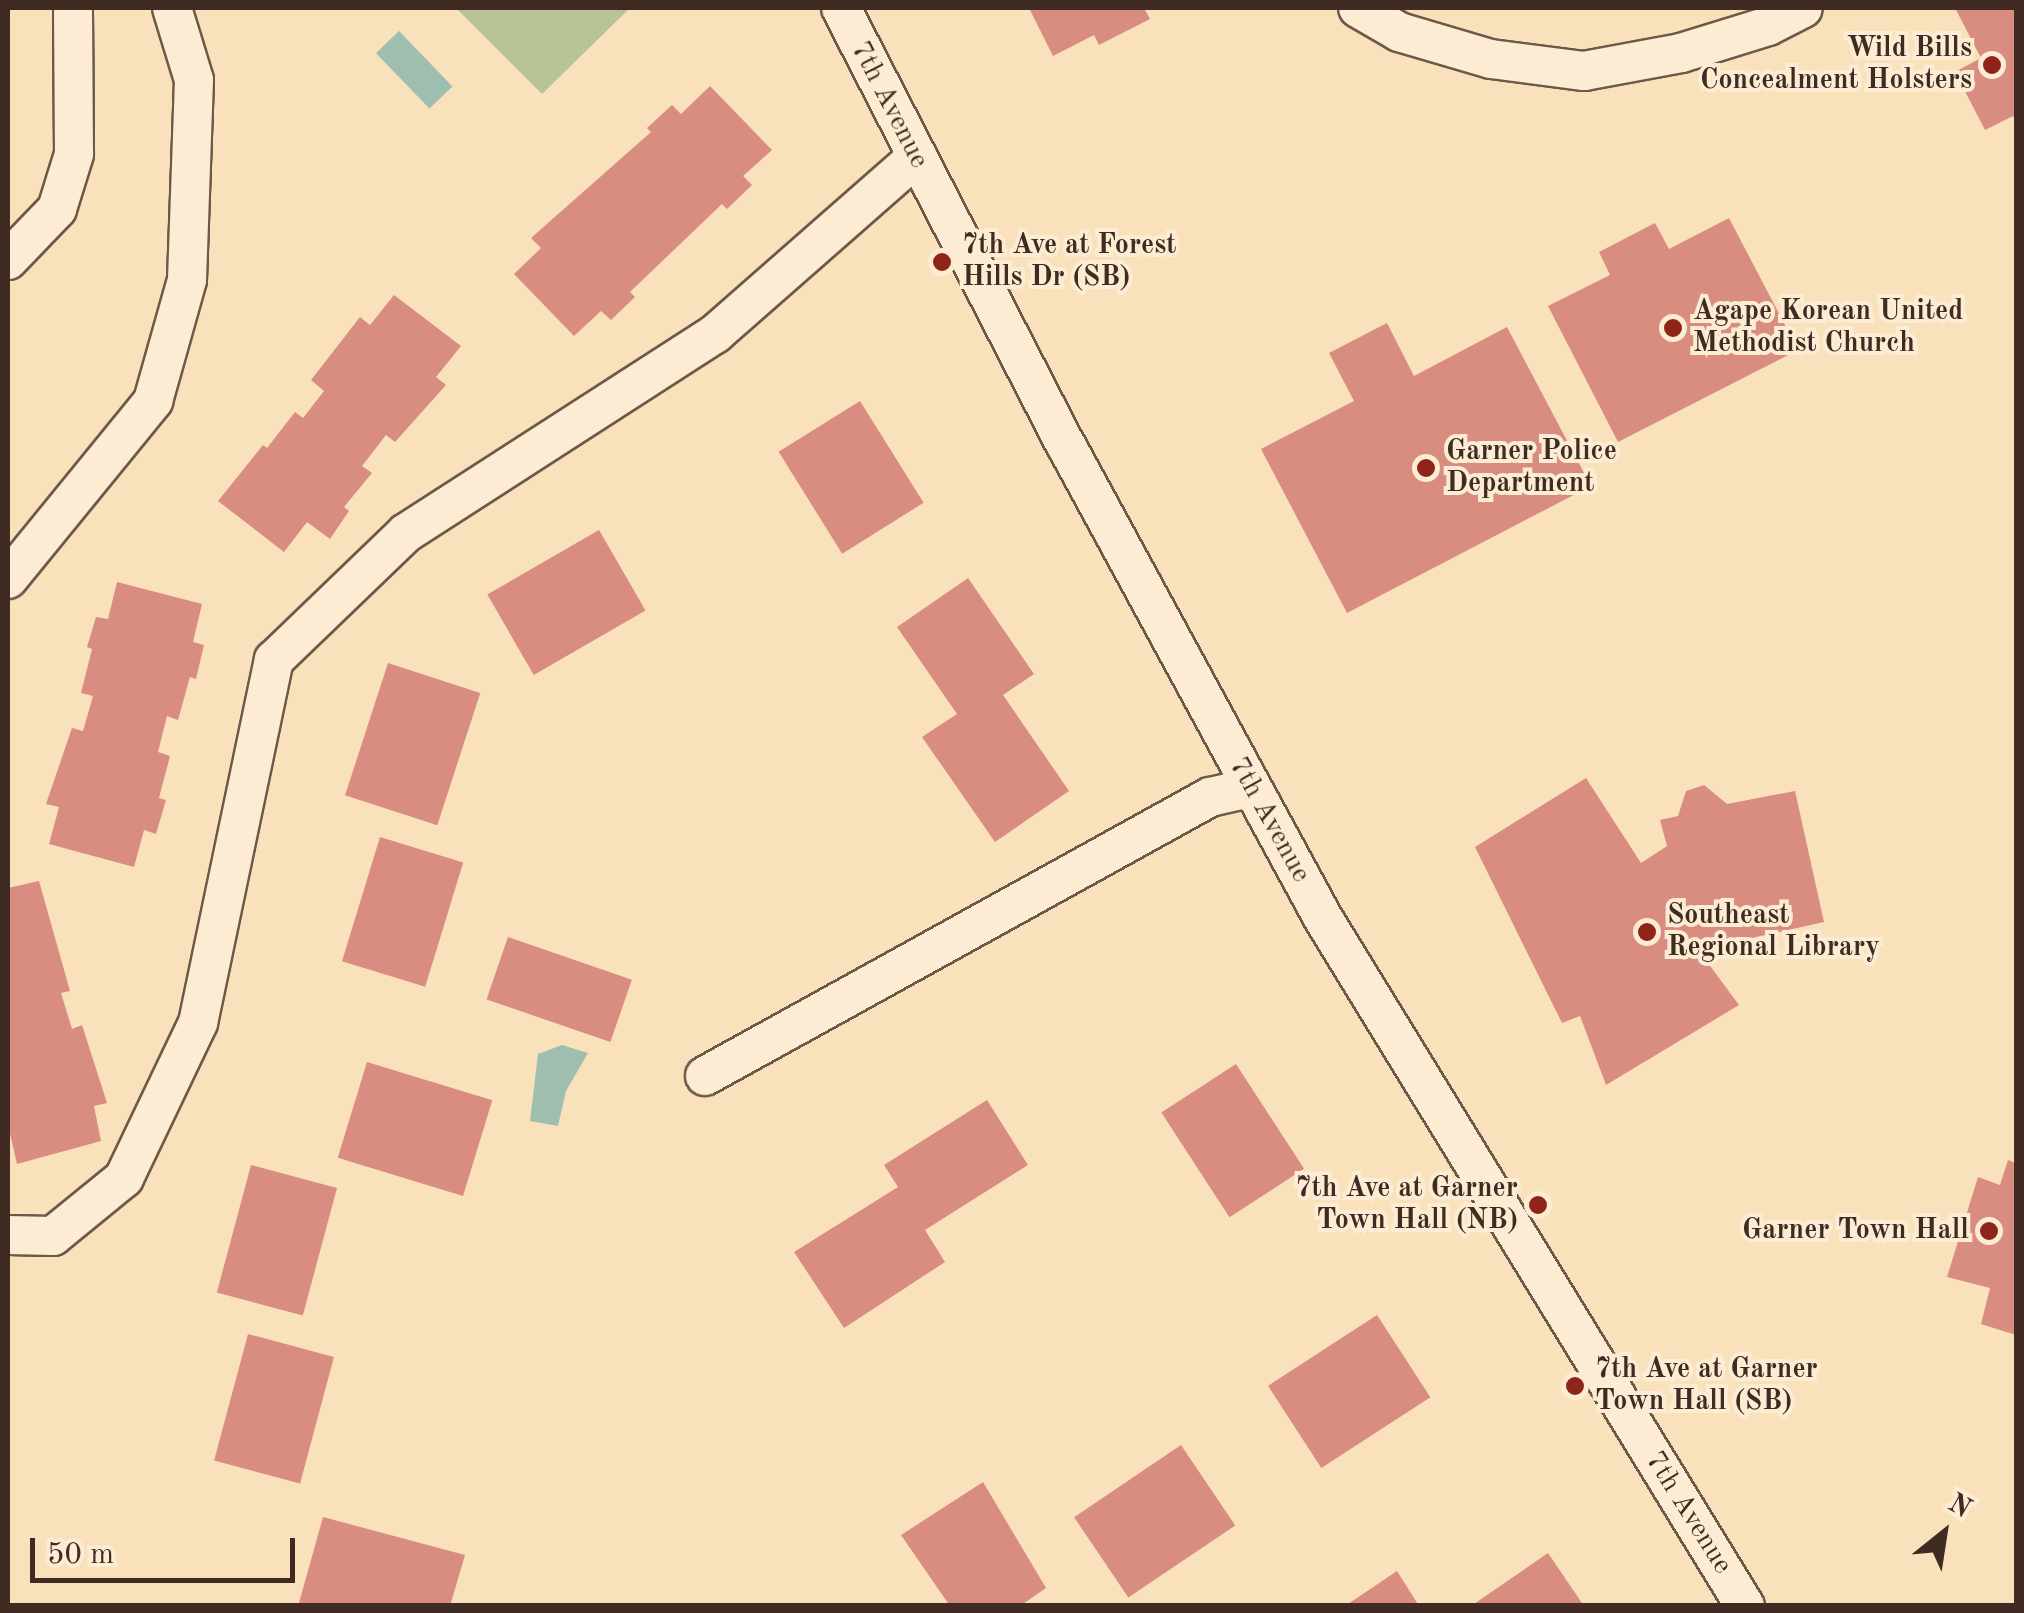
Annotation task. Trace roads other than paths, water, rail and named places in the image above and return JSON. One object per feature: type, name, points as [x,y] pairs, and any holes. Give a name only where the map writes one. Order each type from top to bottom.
[{"type":"street","points":[[8,260],[57,209],[74,154],[72,8]]},
{"type":"street","points":[[8,579],[154,401],[187,280],[194,80],[172,8]]},
{"type":"street","name":"7th Avenue","points":[[840,8],[915,158],[1250,788],[1391,1032],[1746,1606]]},
{"type":"street","points":[[1358,8],[1400,32],[1491,59],[1584,71],[1681,53],[1768,26],[1803,8]]},
{"type":"street","points":[[8,1235],[54,1236],[124,1178],[198,1023],[274,660],[406,533],[715,334],[915,158]]},
{"type":"street","points":[[705,1076],[1210,797],[1250,788]]},
{"type":"place","name":"Wild Bills Concealment Holsters","points":[[1992,65]]},
{"type":"place","name":"7th Ave at Forest Hills Dr (SB)","points":[[942,262]]},
{"type":"place","name":"Agape Korean United Methodist Church","points":[[1673,328]]},
{"type":"place","name":"Garner Police Department","points":[[1426,468]]},
{"type":"place","name":"Southeast Regional Library","points":[[1647,932]]},
{"type":"place","name":"7th Ave at Garner Town Hall (NB)","points":[[1538,1205]]},
{"type":"place","name":"Garner Town Hall","points":[[1989,1231]]},
{"type":"place","name":"7th Ave at Garner Town Hall (SB)","points":[[1575,1386]]}]
